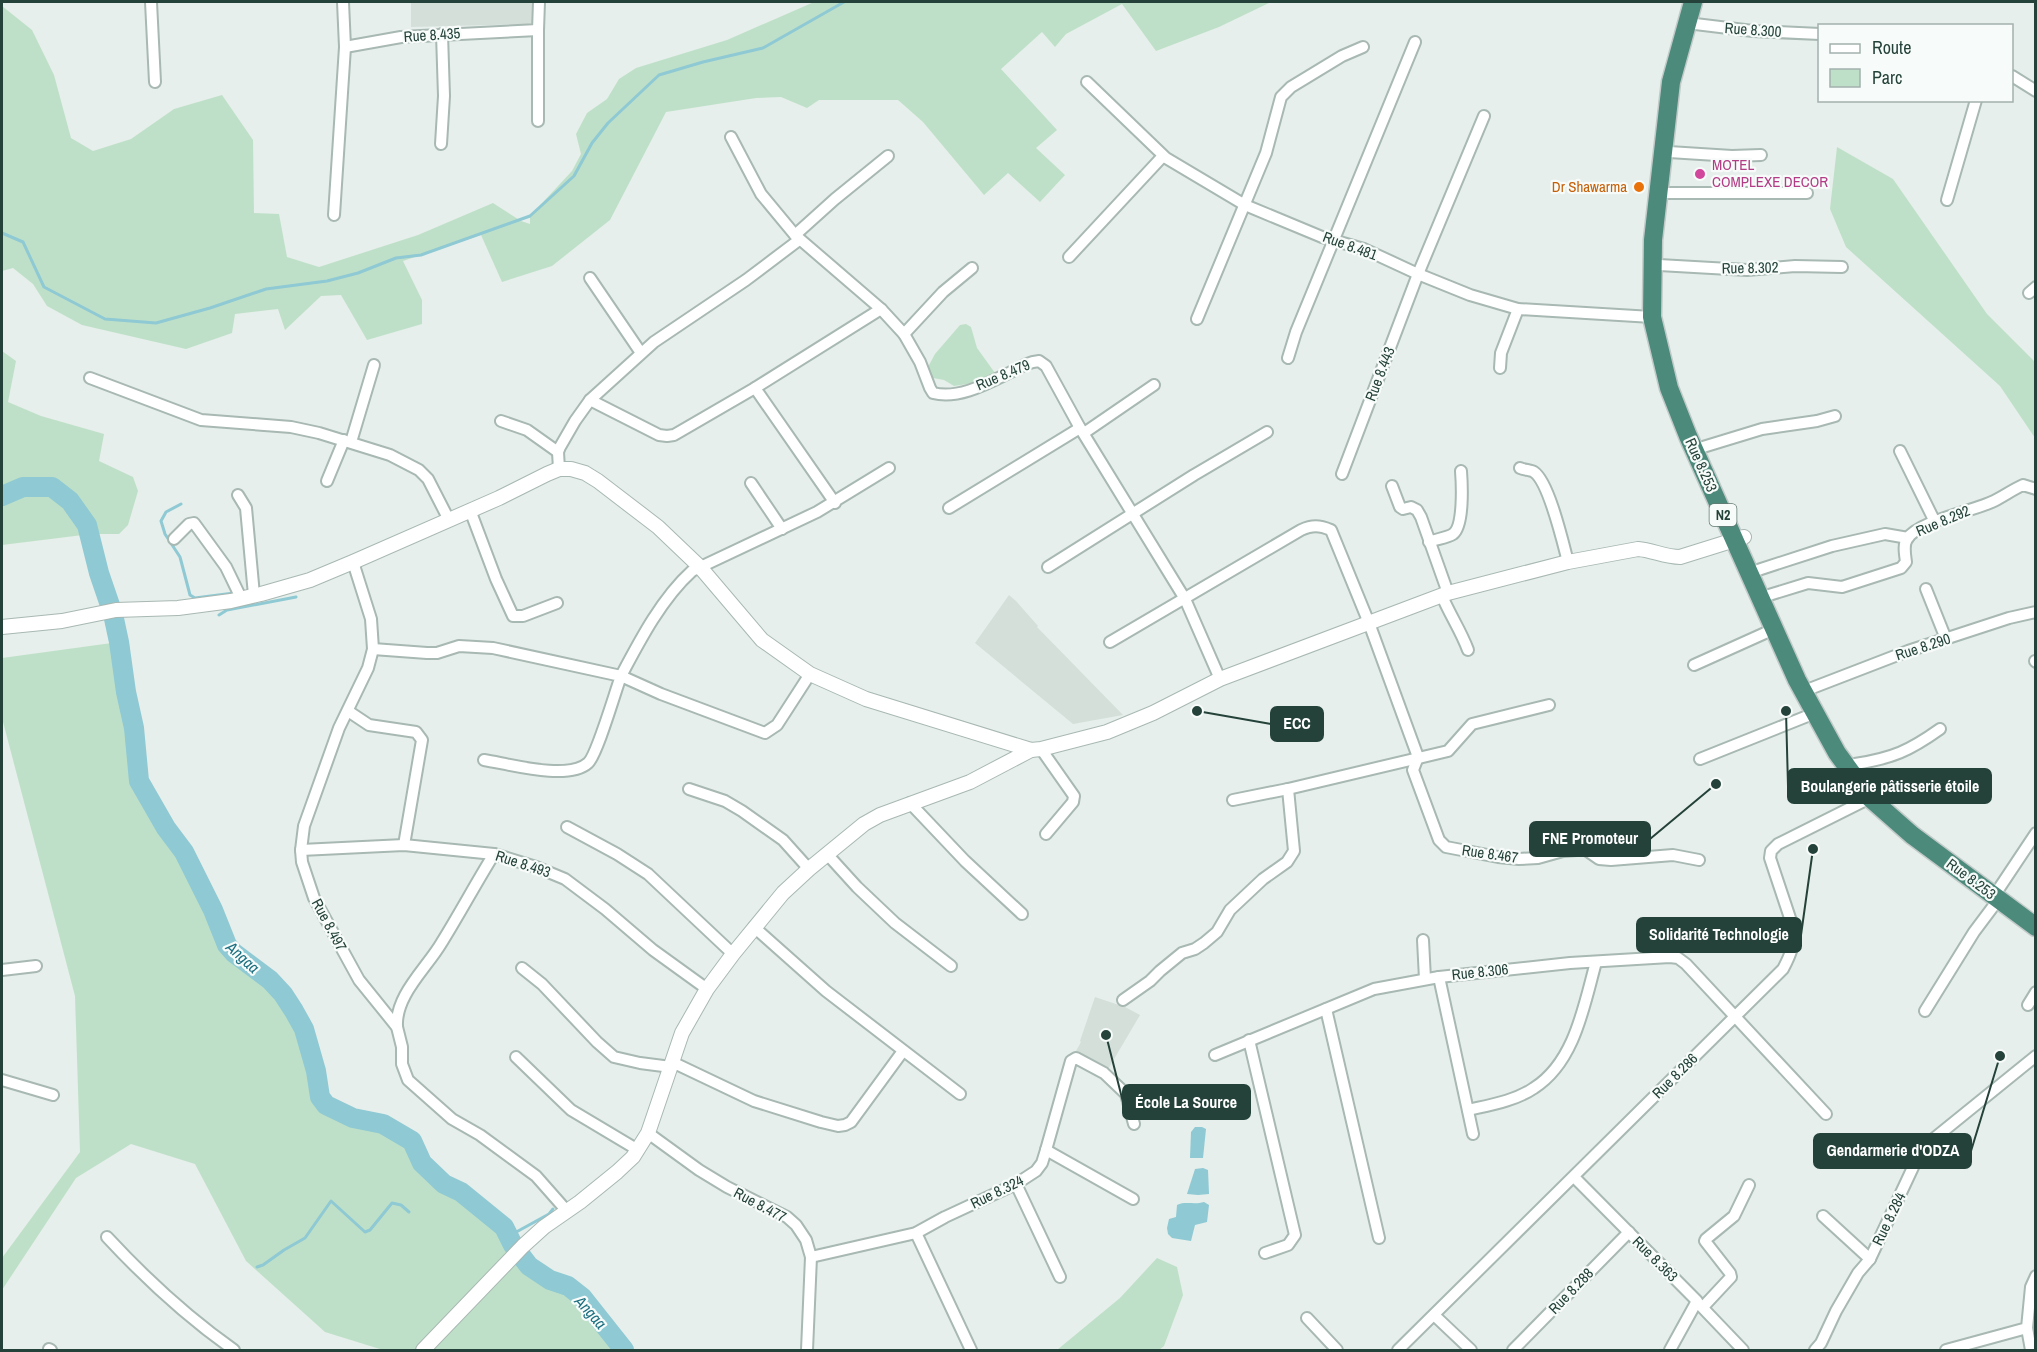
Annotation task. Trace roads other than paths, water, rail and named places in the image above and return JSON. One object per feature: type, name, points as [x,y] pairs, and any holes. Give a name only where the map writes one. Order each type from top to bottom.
[{"type":"highway","name":"Rue 8.253","points":[[1693,2],[1669,152],[1659,265],[1661,306],[1669,353],[1683,399],[1774,629],[1797,680],[1837,753],[1870,798],[1912,836],[1998,895],[2036,917]]},
{"type":"highway","name":"Rue 8.253","points":[[1700,2],[1690,23],[1671,82],[1653,240],[1652,317],[1669,388],[1688,436],[1739,539],[1758,570],[1812,688],[1841,744],[1855,764],[1903,816],[2036,927]]},
{"type":"street","points":[[152,2],[155,82]]},
{"type":"street","points":[[334,215],[345,47],[343,2]]},
{"type":"street","points":[[538,121],[539,2]]},
{"type":"street","name":"Rue 8.300","points":[[1690,23],[1753,31],[1818,34]]},
{"type":"street","name":"Rue 8.435","points":[[345,47],[401,37],[538,30]]},
{"type":"street","points":[[441,144],[444,96],[442,34]]},
{"type":"street","points":[[1288,358],[1296,332],[1415,42]]},
{"type":"street","points":[[1197,319],[1266,153],[1281,97],[1291,87],[1342,56],[1363,47]]},
{"type":"street","points":[[2013,77],[2036,91]]},
{"type":"street","name":"Rue 8.481","points":[[1087,82],[1163,156],[1245,205],[1334,240],[1364,249],[1470,295],[1518,309],[1652,317]]},
{"type":"street","points":[[1947,201],[1975,102]]},
{"type":"street","name":"Rue 8.443","points":[[1342,474],[1418,274],[1484,116]]},
{"type":"street","name":"Rue 8.479","points":[[731,137],[761,195],[797,237],[880,309],[903,334],[920,362],[933,393],[959,394],[991,382],[1031,362],[1039,361],[1046,366],[1082,430],[1185,599],[1220,679]]},
{"type":"street","points":[[1669,152],[1732,156],[1761,155]]},
{"type":"street","points":[[559,469],[558,452],[574,421],[590,400],[641,353],[797,237],[835,199],[888,156]]},
{"type":"street","points":[[1069,256],[1163,156]]},
{"type":"street","points":[[1664,193],[1807,193]]},
{"type":"street","name":"Rue 8.302","points":[[1659,265],[1747,270],[1795,266],[1842,267]]},
{"type":"street","points":[[903,334],[943,292],[972,268]]},
{"type":"street","points":[[590,278],[641,353]]},
{"type":"street","points":[[590,400],[658,435],[674,435],[755,388],[880,309]]},
{"type":"street","points":[[1500,368],[1501,353],[1518,309]]},
{"type":"street","points":[[327,481],[347,441],[374,365]]},
{"type":"street","points":[[90,378],[201,420],[291,427],[390,455],[419,470],[428,479],[449,520]]},
{"type":"street","points":[[949,508],[1082,430],[1154,384]]},
{"type":"street","points":[[755,388],[835,502]]},
{"type":"street","points":[[1703,447],[1762,429],[1835,416]]},
{"type":"street","points":[[501,421],[527,430],[558,452]]},
{"type":"street","points":[[1048,567],[1267,432]]},
{"type":"street","points":[[1900,451],[1935,522]]},
{"type":"street","points":[[484,760],[559,771],[578,770],[593,757],[621,676],[642,637],[682,580],[700,567],[835,502],[889,468]]},
{"type":"street","points":[[1520,468],[1535,472],[1543,483],[1550,499],[1568,562]]},
{"type":"street","points":[[2,627],[62,621],[116,610],[178,608],[248,597],[310,580],[559,469],[571,469],[585,473],[598,481],[658,527],[700,567],[762,640],[810,674],[866,699],[1036,750],[1074,796],[1073,802],[1046,834]]},
{"type":"street","points":[[1429,542],[1452,534],[1458,527],[1462,489],[1461,471]]},
{"type":"street","points":[[751,483],[783,529]]},
{"type":"street","name":"Rue 8.292","points":[[1769,595],[1808,583],[1842,587],[1901,568],[1906,562],[1905,545],[1914,532],[1935,522],[1993,502],[2023,485],[2036,489]]},
{"type":"street","points":[[1392,486],[1400,507],[1403,509],[1412,507],[1417,510],[1453,622],[1461,631],[1468,650]]},
{"type":"street","points":[[238,495],[246,508],[248,597]]},
{"type":"street","points":[[470,510],[496,579],[513,616],[523,616],[557,603]]},
{"type":"street","points":[[174,539],[189,524],[194,523],[248,597]]},
{"type":"street","name":"Rue 8.467","points":[[1185,599],[1310,525],[1331,530],[1369,623],[1418,757],[1413,770],[1439,840],[1446,847],[1498,858],[1538,858],[1563,851],[1586,850],[1599,859],[1611,861],[1673,855],[1699,860]]},
{"type":"street","points":[[1758,570],[1832,546],[1885,534],[1908,538]]},
{"type":"street","points":[[423,1350],[512,1256],[544,1227],[617,1172],[638,1150],[648,1133],[682,1033],[707,989],[783,893],[808,869],[864,824],[910,803],[970,782],[1036,750],[1107,732],[1153,713],[1220,679],[1445,595],[1568,562],[1638,549],[1647,549],[1670,557],[1680,556],[1739,539]]},
{"type":"street","name":"Rue 8.497","points":[[353,562],[371,619],[373,649],[368,668],[339,729],[303,826],[302,862],[314,898],[359,980],[397,1027],[402,1047],[402,1064],[408,1080],[452,1119],[480,1135],[536,1176],[566,1210]]},
{"type":"street","points":[[1926,589],[1946,639]]},
{"type":"street","points":[[1110,642],[1185,599]]},
{"type":"street","name":"Rue 8.290","points":[[1812,688],[1908,651],[2009,618],[2036,612]]},
{"type":"street","points":[[1694,665],[1774,629]]},
{"type":"street","points":[[373,649],[437,653],[459,646],[493,648],[621,676],[688,705],[765,733],[777,725],[810,674]]},
{"type":"street","points":[[1233,800],[1448,751],[1473,724],[1549,705]]},
{"type":"street","points":[[348,711],[369,725],[416,732],[420,735],[422,740],[404,845]]},
{"type":"street","points":[[1700,759],[1815,713]]},
{"type":"street","points":[[1855,764],[1899,754],[1915,747],[1940,729]]},
{"type":"street","points":[[689,789],[725,801],[742,811],[783,840],[808,869]]},
{"type":"street","points":[[1123,1000],[1150,981],[1182,953],[1204,943],[1216,932],[1230,910],[1263,879],[1287,862],[1294,851],[1288,789]]},
{"type":"street","name":"Rue 8.286","points":[[1398,1350],[1783,969],[1792,953],[1793,927],[1770,858],[1771,851],[1778,844],[1870,798]]},
{"type":"street","points":[[910,803],[965,861],[1022,914]]},
{"type":"street","points":[[567,827],[648,874],[733,954]]},
{"type":"street","points":[[1925,1011],[2036,833]]},
{"type":"street","name":"Rue 8.493","points":[[301,850],[404,845],[494,854],[565,879],[605,909],[652,950],[707,989]]},
{"type":"street","points":[[397,1027],[397,1017],[410,988],[441,944],[494,854]]},
{"type":"street","points":[[827,854],[895,923],[951,966]]},
{"type":"street","points":[[754,927],[826,991],[960,1094]]},
{"type":"street","points":[[1423,940],[1425,979]]},
{"type":"street","name":"Rue 8.306","points":[[1215,1055],[1374,989],[1439,976],[1596,962],[1678,958],[1826,1114]]},
{"type":"street","points":[[1468,1110],[1515,1097],[1535,1087],[1549,1074],[1562,1058],[1579,1025],[1596,962]]},
{"type":"street","points":[[2,970],[36,966]]},
{"type":"street","points":[[522,968],[542,984],[615,1057],[640,1063],[671,1064],[754,1101],[838,1126],[851,1122],[903,1051]]},
{"type":"street","points":[[1439,976],[1473,1134]]},
{"type":"street","points":[[2028,1005],[2036,992]]},
{"type":"street","points":[[1326,1009],[1379,1238]]},
{"type":"street","points":[[1249,1040],[1295,1234],[1288,1245],[1264,1252]]},
{"type":"street","name":"Rue 8.284","points":[[1815,1350],[1821,1343],[1857,1273],[1870,1259],[1915,1163],[1926,1145],[2036,1056]]},
{"type":"street","points":[[516,1057],[570,1110],[638,1150]]},
{"type":"street","name":"Rue 8.324","points":[[811,1257],[916,1233],[945,1216],[1016,1184],[1036,1171],[1042,1163],[1071,1061],[1076,1058],[1104,1073],[1126,1094],[1134,1124]]},
{"type":"street","points":[[2,1080],[53,1095]]},
{"type":"street","name":"Rue 8.477","points":[[648,1133],[699,1170],[727,1187],[787,1217],[796,1225],[806,1240],[811,1257],[807,1350]]},
{"type":"street","points":[[1046,1150],[1133,1199]]},
{"type":"street","name":"Rue 8.363","points":[[1574,1177],[1743,1350]]},
{"type":"street","points":[[1016,1184],[1060,1277]]},
{"type":"street","points":[[1670,1350],[1700,1304],[1731,1277],[1705,1241],[1734,1216],[1749,1185]]},
{"type":"street","points":[[1823,1216],[1870,1259]]},
{"type":"street","name":"Rue 8.288","points":[[1513,1350],[1629,1232]]},
{"type":"street","points":[[916,1233],[971,1350]]},
{"type":"street","points":[[107,1237],[144,1277],[179,1308],[234,1350]]},
{"type":"street","points":[[2031,1350],[2027,1328],[2031,1287],[2036,1276]]},
{"type":"street","points":[[1434,1315],[1471,1350]]},
{"type":"street","points":[[1307,1318],[1337,1350]]},
{"type":"street","points":[[1946,1350],[2027,1328]]},
{"type":"water","points":[[1195,1127],[1206,1129],[1203,1158],[1190,1158],[1191,1132]]},
{"type":"water","points":[[1195,1169],[1208,1170],[1209,1194],[1187,1194]]},
{"type":"water","points":[[1204,1202],[1209,1205],[1207,1222],[1195,1225],[1191,1241],[1172,1238],[1168,1234],[1169,1219],[1176,1217],[1177,1205]]},
{"type":"waterway","points":[[2,233],[23,242],[44,287],[105,319],[156,323],[266,289],[327,281],[358,273],[396,258],[421,255],[530,216],[574,176],[592,143],[608,123],[659,75],[763,48],[844,2]]},
{"type":"waterway","name":"Angaa","points":[[2,496],[23,487],[52,487],[70,501],[87,525],[119,642],[134,728],[139,781],[166,828],[184,852],[213,910],[227,945],[270,980],[294,1011],[304,1029],[316,1071],[320,1097],[326,1105],[353,1118],[383,1124],[412,1141],[422,1163],[444,1184],[461,1192],[504,1227],[513,1245],[529,1266],[550,1280],[568,1286],[582,1297],[624,1350]]},
{"type":"waterway","points":[[181,504],[166,512],[161,521],[165,534],[180,557],[190,595],[195,598],[234,593]]},
{"type":"waterway","points":[[219,615],[227,610],[296,597]]},
{"type":"waterway","points":[[257,1267],[305,1238],[331,1201],[365,1232],[370,1230],[392,1203],[401,1205],[409,1212]]},
{"type":"waterway","points":[[509,1236],[549,1214],[553,1209]]},
{"type":"place","name":"MOTEL COMPLEXE DECOR","points":[[1700,174]]},
{"type":"place","name":"Dr Shawarma","points":[[1639,187]]},
{"type":"place","name":"ECC","points":[[1197,711]]},
{"type":"place","name":"Boulangerie pâtisserie étoile","points":[[1786,711]]},
{"type":"place","name":"FNE Promoteur","points":[[1716,784]]},
{"type":"place","name":"Solidarité Technologie","points":[[1813,849]]},
{"type":"place","name":"École La Source","points":[[1106,1035]]},
{"type":"place","name":"Gendarmerie d'ODZA","points":[[2000,1056]]}]
